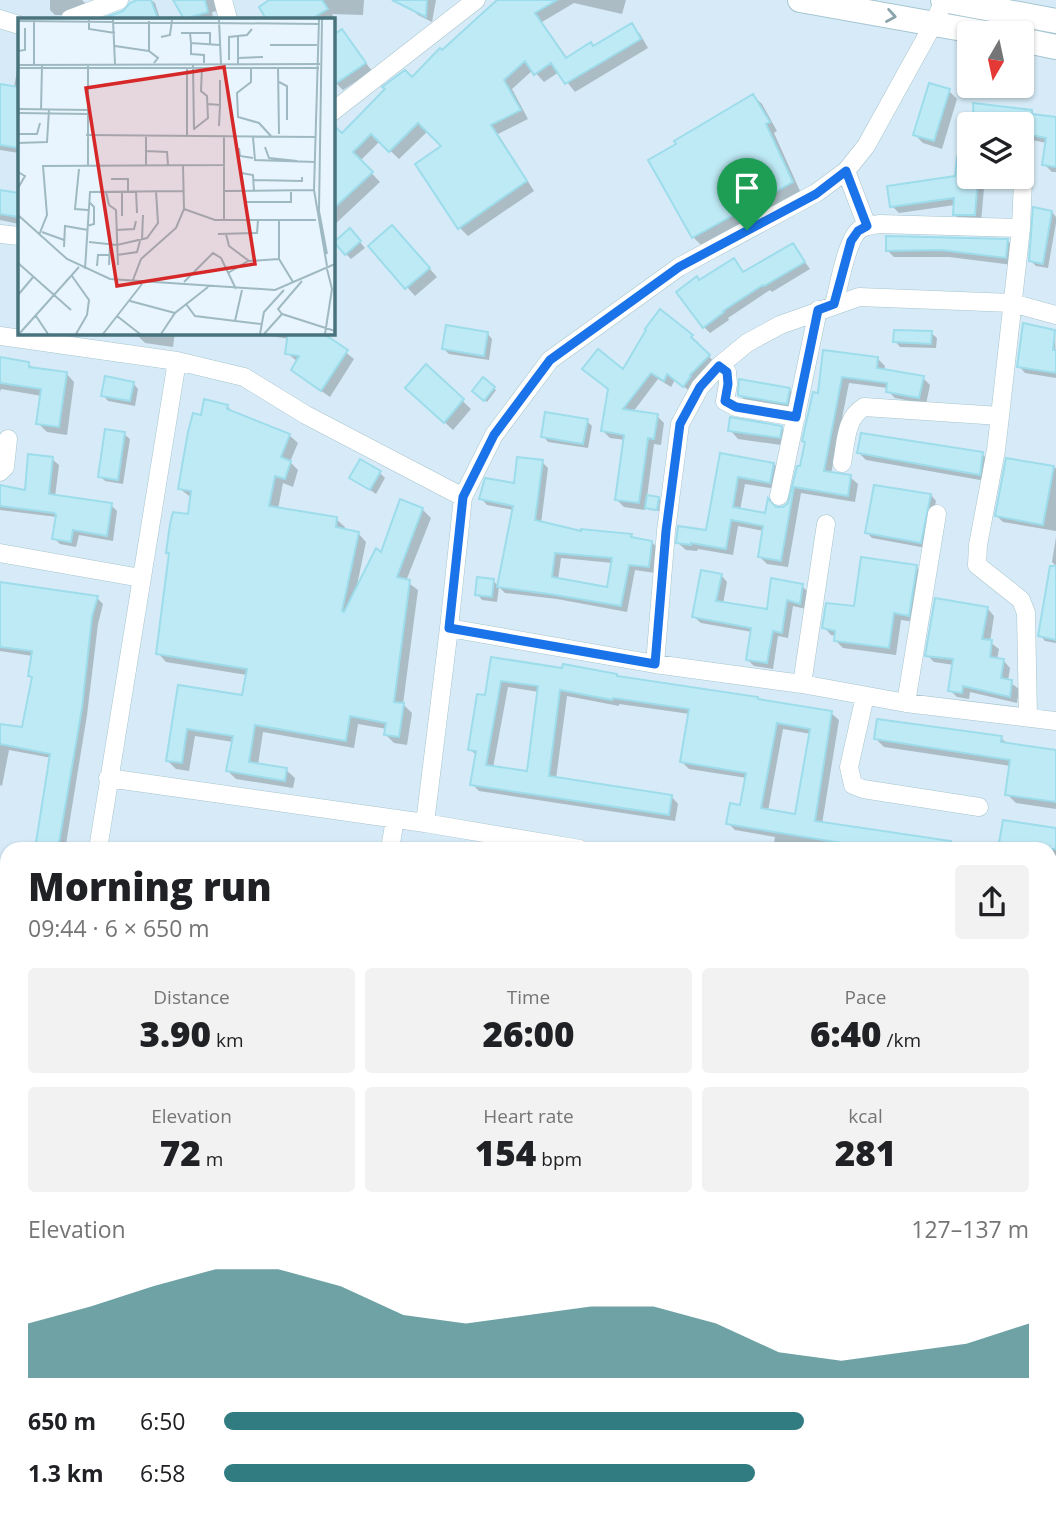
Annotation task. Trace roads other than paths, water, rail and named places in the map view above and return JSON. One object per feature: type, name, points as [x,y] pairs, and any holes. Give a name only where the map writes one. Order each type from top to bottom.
[{"type":"main road","points":[[800,0],[957,28]]},
{"type":"main road","points":[[944,0],[1056,21]]},
{"type":"main road","points":[[1034,42],[1056,47]]},
{"type":"street","points":[[73,18],[119,0]]},
{"type":"street","points":[[223,0],[228,18]]},
{"type":"street","points":[[334,110],[476,0]]},
{"type":"street","points":[[425,823],[463,497],[494,435],[550,360],[679,267],[816,194],[846,171],[866,146],[944,0]]},
{"type":"street","points":[[0,19],[18,25]]},
{"type":"street","points":[[846,171],[867,226]]},
{"type":"street","points":[[1023,189],[1021,228],[996,450],[978,545],[977,565],[1021,600],[1026,613],[1028,717]]},
{"type":"street","points":[[779,496],[796,417],[826,307],[851,241],[858,231],[880,224],[1021,228]]},
{"type":"street","points":[[0,234],[18,236]]},
{"type":"street","points":[[655,664],[666,531],[680,424],[700,387],[719,366],[747,343],[780,325],[826,307],[859,298],[1012,303],[1056,315]]},
{"type":"street","points":[[0,336],[177,361],[244,377],[306,415],[463,497]]},
{"type":"street","points":[[99,842],[177,361]]},
{"type":"street","points":[[719,366],[727,372],[725,401],[736,407],[796,417]]},
{"type":"street","points":[[842,463],[850,423],[855,412],[864,407],[1000,416]]},
{"type":"street","points":[[0,472],[5,467],[8,439]]},
{"type":"street","points":[[906,703],[937,514]]},
{"type":"street","points":[[802,684],[826,524]]},
{"type":"street","points":[[0,552],[141,578]]},
{"type":"street","points":[[449,628],[655,664],[802,684],[906,703],[1056,722]]},
{"type":"street","points":[[865,696],[849,766],[853,785],[863,789],[979,807]]},
{"type":"street","points":[[108,778],[425,823],[515,842]]},
{"type":"street","points":[[391,842],[396,819]]}]
